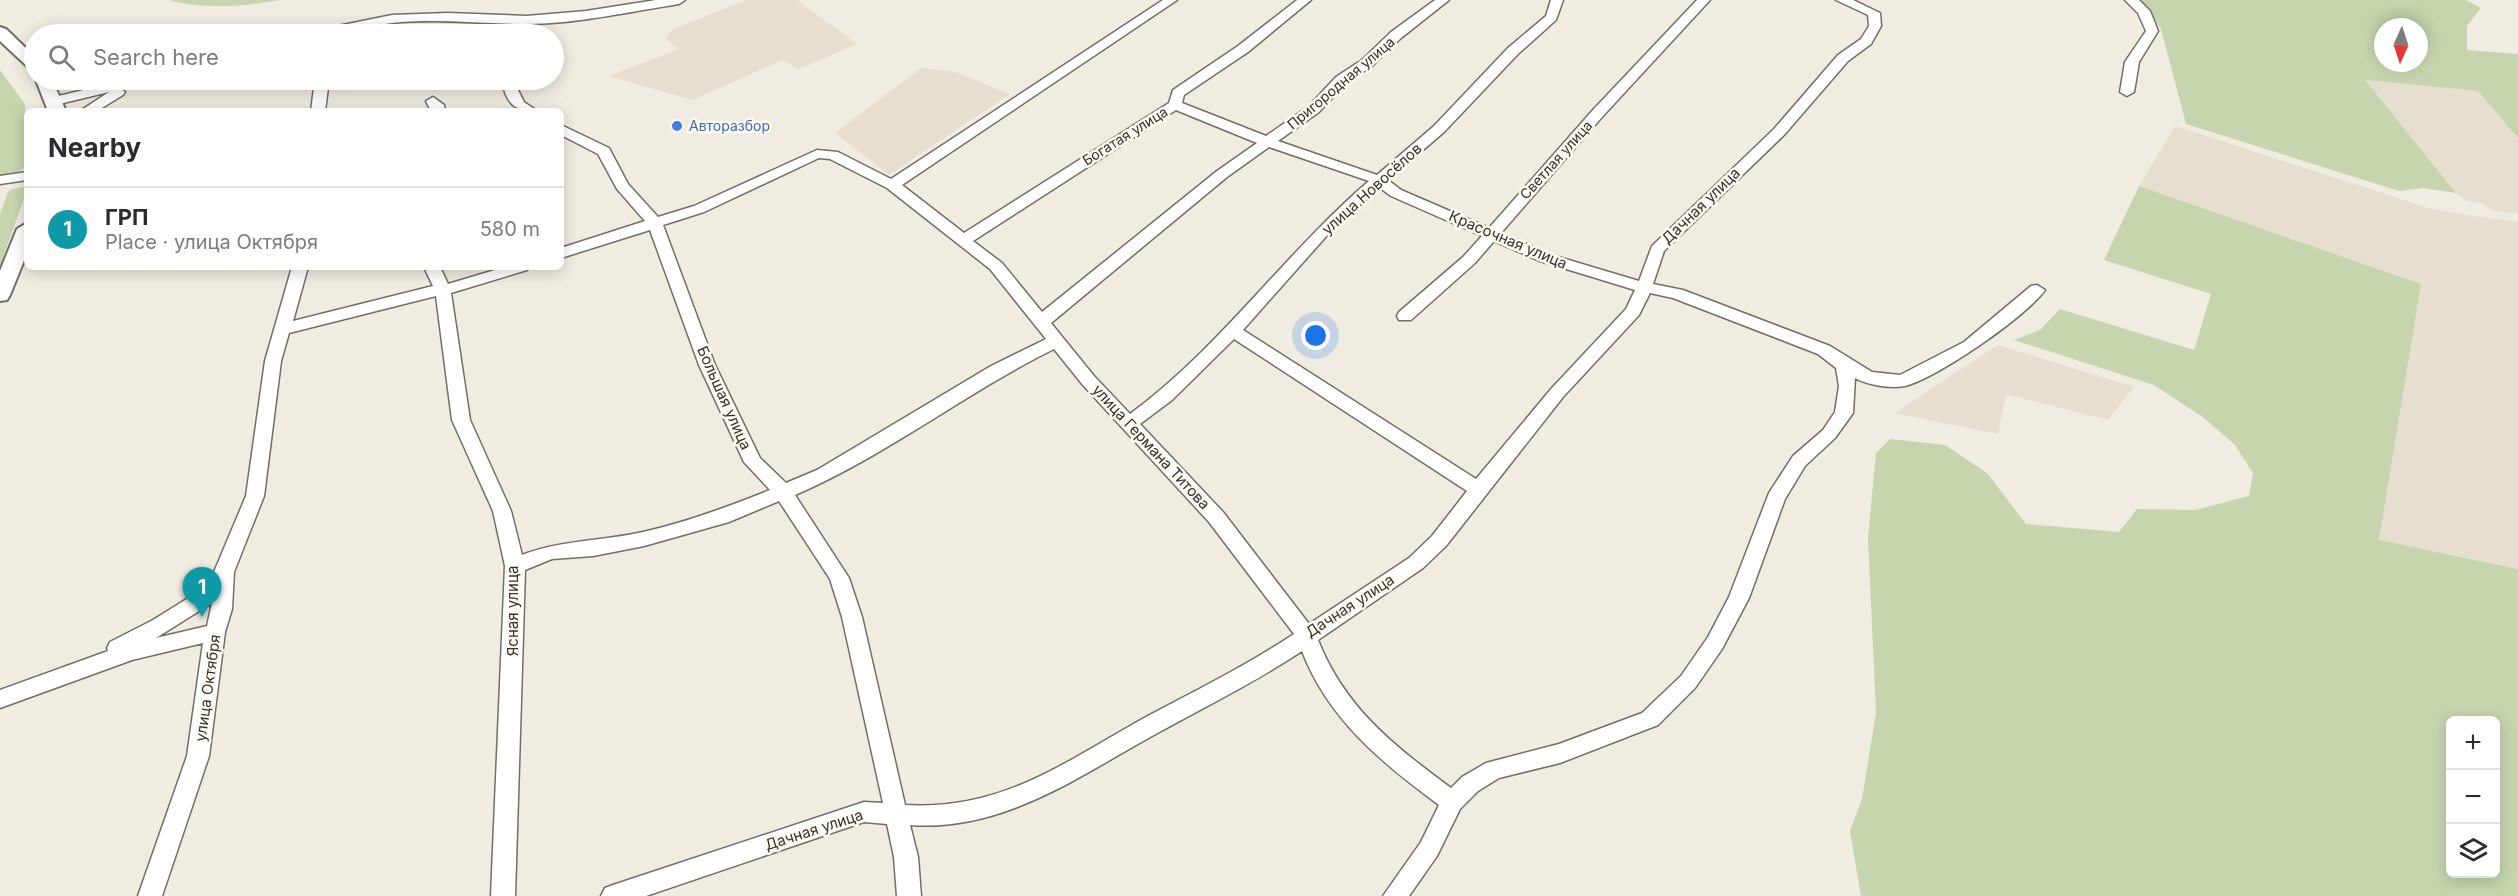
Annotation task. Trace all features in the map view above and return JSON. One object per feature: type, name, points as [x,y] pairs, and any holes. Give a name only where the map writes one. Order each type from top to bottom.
[{"type":"main road","points":[[0,32],[24,52]]},
{"type":"main road","points":[[49,90],[56,106]]},
{"type":"main road","points":[[0,295],[24,236]]},
{"type":"street","points":[[381,24],[417,17],[527,20],[586,15],[679,0]]},
{"type":"street","points":[[892,185],[1171,0]]},
{"type":"street","name":"Богатая улица","points":[[964,240],[1175,105],[1178,93],[1243,49],[1305,0]]},
{"type":"street","name":"Пригородная улица","points":[[1042,321],[1222,174],[1314,109],[1341,80],[1367,63],[1396,35],[1443,0]]},
{"type":"street","name":"улица Новосёлов","points":[[1129,423],[1166,396],[1233,331],[1333,220],[1439,129],[1513,51],[1552,16],[1557,0]]},
{"type":"street","name":"Светлая улица","points":[[1405,316],[1469,260],[1597,114],[1704,0]]},
{"type":"street","name":"Дачная улица","points":[[613,896],[864,812],[922,816],[1010,802],[1053,782],[1154,724],[1254,672],[1416,563],[1439,541],[1478,489],[1557,393],[1633,311],[1644,288],[1657,249],[1779,132],[1837,64],[1866,41],[1875,26],[1874,13],[1842,0]]},
{"type":"street","points":[[2127,92],[2132,62],[2152,31],[2144,11],[2131,0]]},
{"type":"street","points":[[525,24],[527,20]]},
{"type":"street","points":[[56,106],[108,90]]},
{"type":"street","points":[[91,108],[123,90]]},
{"type":"street","points":[[318,108],[321,90]]},
{"type":"street","points":[[512,90],[518,104],[525,108]]},
{"type":"street","name":"Красочная улица","points":[[1175,105],[1379,180],[1396,194],[1492,233],[1546,258],[1612,280],[1677,294],[1752,321],[1824,350],[1869,378],[1902,381],[1971,346],[2037,290]]},
{"type":"street","name":"Большая улица","points":[[564,131],[604,151],[622,186],[655,223],[707,365],[753,462],[783,492],[839,578],[852,617],[906,857],[909,896]]},
{"type":"street","name":"улица Германа Титова","points":[[564,252],[724,199],[800,160],[817,154],[833,155],[892,185],[996,266],[1088,380],[1216,517],[1306,635],[1322,676],[1358,724],[1397,761],[1452,802]]},
{"type":"street","points":[[0,180],[24,176]]},
{"type":"street","name":"улица Октября","points":[[150,896],[198,756],[215,632],[222,609],[224,572],[255,496],[273,361],[299,270]]},
{"type":"street","name":"Ясная улица","points":[[433,270],[443,290],[461,420],[502,511],[515,566],[503,896]]},
{"type":"street","points":[[284,329],[416,294],[443,290],[511,270]]},
{"type":"street","points":[[1233,331],[1478,489]]},
{"type":"street","points":[[515,566],[550,552],[593,549],[700,524],[823,476],[997,370],[1058,340]]},
{"type":"street","points":[[1395,896],[1429,849],[1452,802],[1470,784],[1494,770],[1560,753],[1650,719],[1688,682],[1715,643],[1739,598],[1776,498],[1799,461],[1829,434],[1844,413],[1848,386],[1844,364]]},
{"type":"street","points":[[70,672],[160,626],[223,586]]},
{"type":"street","points":[[0,699],[131,652],[215,632]]},
{"type":"shaded area","points":[[746,0],[797,0],[857,44],[798,69],[783,60],[692,100],[609,76],[679,49],[665,39],[673,29]]},
{"type":"shaded area","points":[[921,68],[953,71],[1010,94],[889,175],[835,133]]},
{"type":"shaded area","points":[[2364,80],[2478,91],[2518,138],[2518,214],[2491,210],[2481,203],[2467,201],[2456,193]]},
{"type":"shaded area","points":[[2175,126],[2435,210],[2518,222],[2518,569],[2379,540],[2421,284],[2139,186]]},
{"type":"shaded area","points":[[1998,345],[2134,387],[2108,420],[2006,394],[1998,434],[1895,413]]},
{"type":"green space","points":[[169,0],[281,0],[225,6],[196,5]]},
{"type":"green space","points":[[2140,0],[2466,0],[2481,8],[2467,26],[2467,50],[2518,54],[2518,138],[2478,91],[2365,80],[2456,193],[2423,188],[2399,191],[2186,124],[2161,29]]},
{"type":"green space","points":[[0,70],[25,104],[25,108],[24,168],[18,172],[0,176]]},
{"type":"green space","points":[[2139,186],[2421,284],[2379,540],[2518,569],[2518,896],[1861,896],[1850,831],[1862,799],[1876,712],[1868,538],[1876,453],[1890,439],[1945,445],[1987,473],[2026,524],[2119,532],[2137,509],[2195,510],[2249,496],[2253,473],[2235,445],[2204,418],[2154,385],[2014,340],[2040,330],[2060,309],[2194,350],[2211,294],[2104,260]]},
{"type":"green space","points":[[24,187],[24,198],[0,266],[0,213],[9,190]]},
{"type":"place","name":"Авторазбор","points":[[677,126]]},
{"type":"place","name":"ГРП","points":[[202,617]]}]
